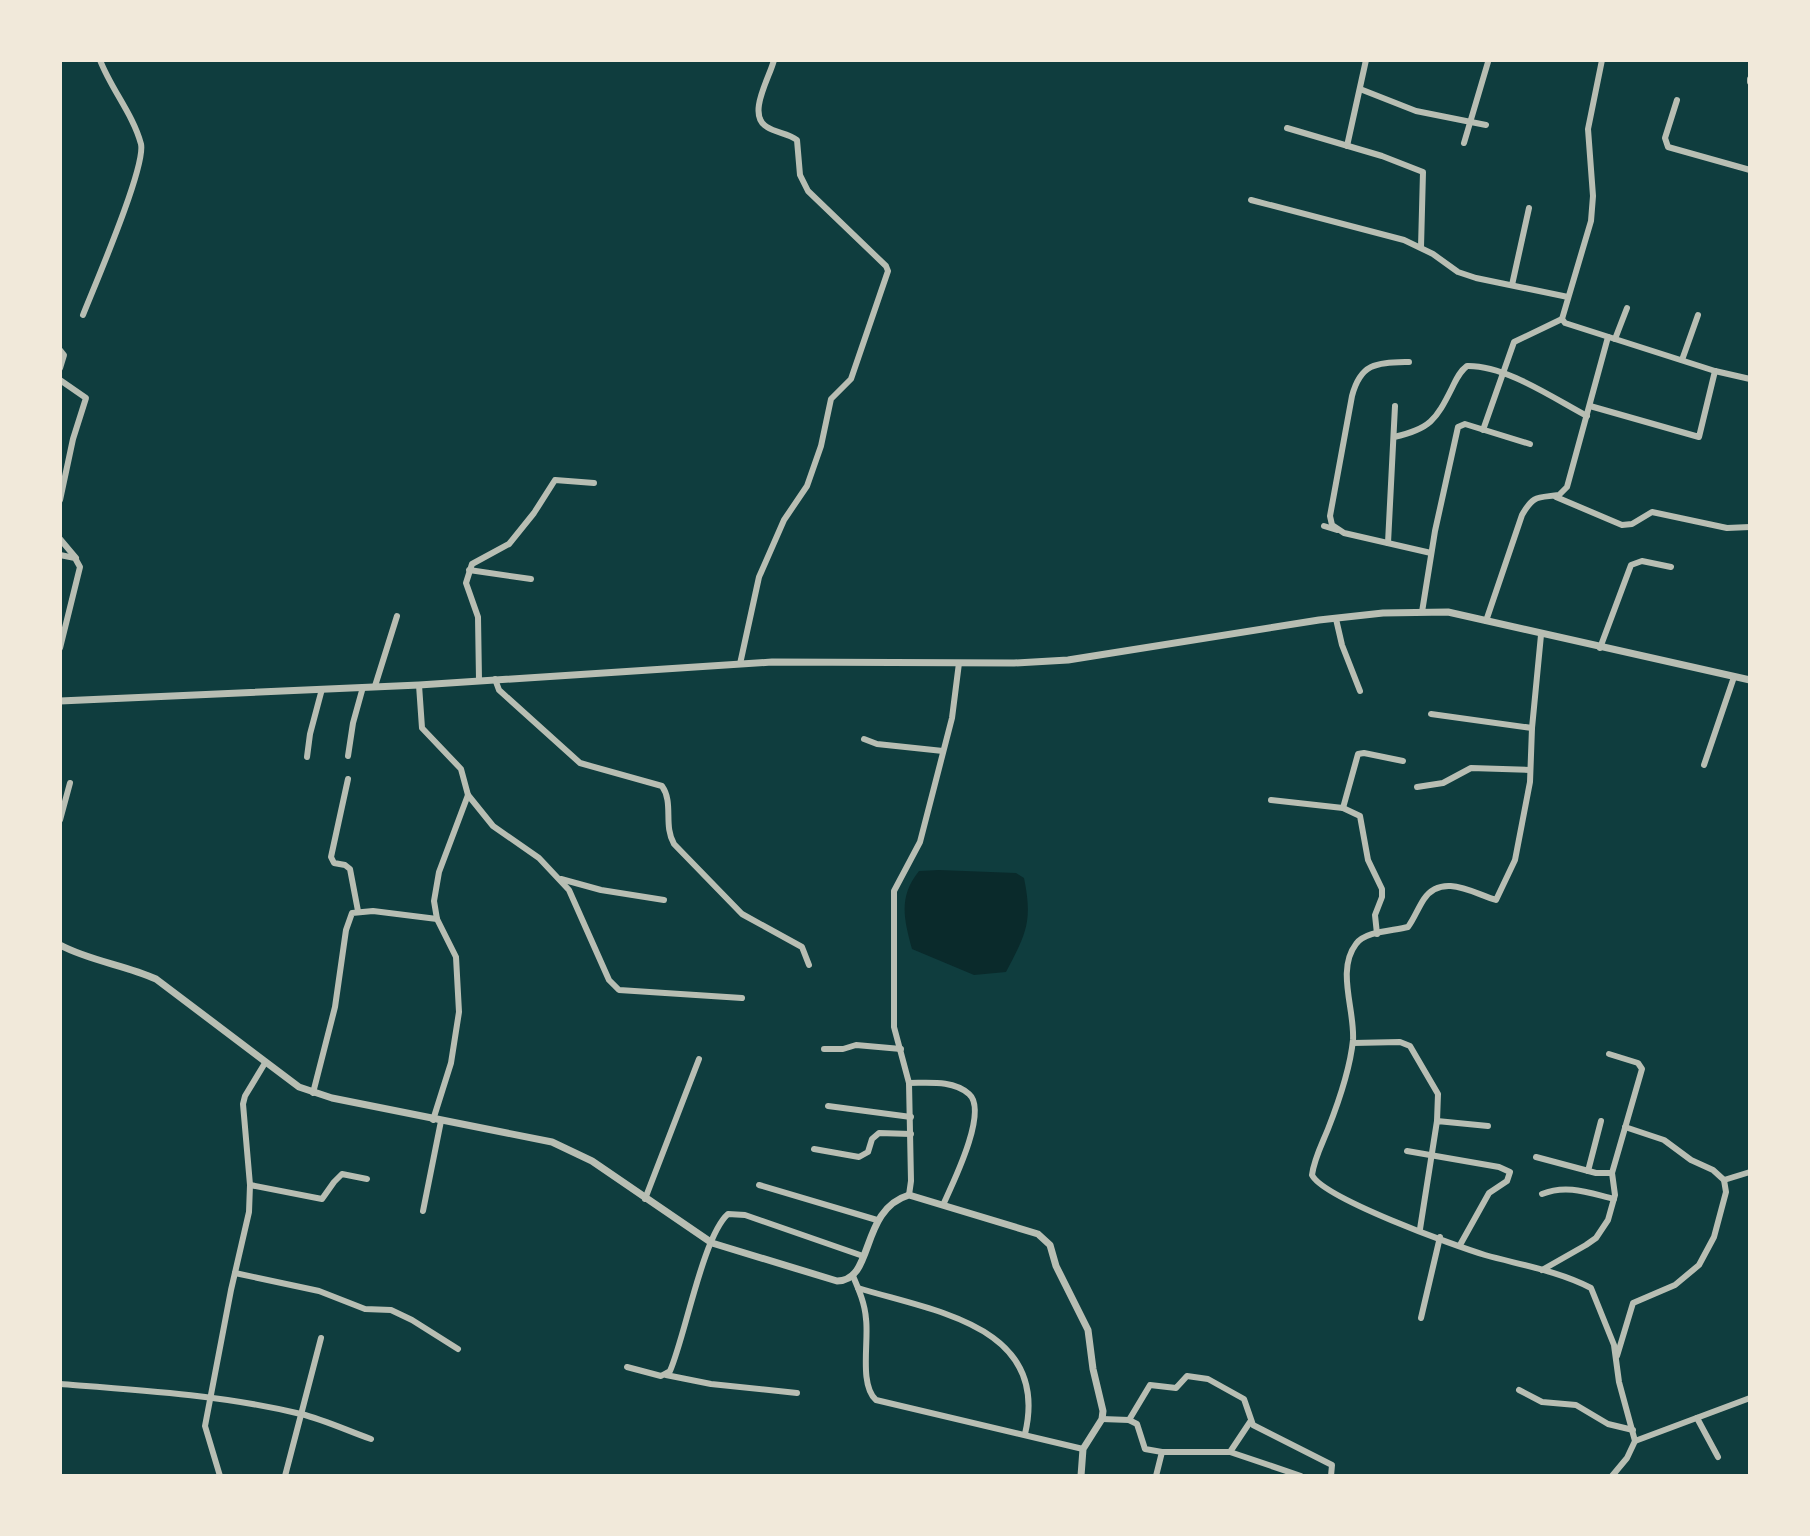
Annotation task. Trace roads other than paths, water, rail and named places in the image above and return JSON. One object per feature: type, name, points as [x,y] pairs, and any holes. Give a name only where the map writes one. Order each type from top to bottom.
[{"type":"street","points":[[83,315],[142,152],[100,60]]},
{"type":"street","points":[[740,664],[759,577],[784,520],[807,486],[821,446],[831,399],[851,379],[888,271],[808,191],[800,175],[797,140],[767,127],[760,119],[758,104],[774,60]]},
{"type":"street","points":[[1347,146],[1366,60]]},
{"type":"street","points":[[1483,430],[1514,342],[1562,319],[1591,221],[1593,196],[1588,129],[1602,60]]},
{"type":"street","points":[[1464,143],[1488,62]]},
{"type":"street","points":[[1360,89],[1416,111],[1486,125]]},
{"type":"street","points":[[1677,100],[1665,138],[1668,147],[1750,170]]},
{"type":"street","points":[[1287,128],[1423,172],[1421,247]]},
{"type":"street","points":[[1251,200],[1404,240],[1421,247],[1458,272],[1568,297]]},
{"type":"street","points":[[1512,285],[1529,208]]},
{"type":"street","points":[[1556,497],[1563,494],[1567,487],[1612,338],[1627,308]]},
{"type":"street","points":[[1682,360],[1698,315]]},
{"type":"street","points":[[1562,319],[1565,323],[1715,371],[1750,379]]},
{"type":"street","points":[[60,350],[64,355],[60,368]]},
{"type":"street","points":[[1337,530],[1330,516],[1355,385],[1360,374],[1369,367],[1409,362]]},
{"type":"street","points":[[1394,437],[1417,432],[1429,424],[1438,415],[1464,368],[1479,366],[1502,372],[1587,416]]},
{"type":"street","points":[[1590,406],[1699,437],[1715,371]]},
{"type":"street","points":[[60,380],[86,398],[73,439],[60,500]]},
{"type":"street","points":[[1388,543],[1395,406]]},
{"type":"street","points":[[1422,612],[1456,431],[1462,424],[1530,444]]},
{"type":"street","points":[[479,680],[478,617],[466,583],[472,564],[509,544],[520,533],[555,480],[594,483]]},
{"type":"street","points":[[1486,621],[1522,515],[1529,502],[1540,497],[1556,497],[1622,525],[1629,525],[1655,512],[1719,526],[1750,527]]},
{"type":"street","points":[[1324,526],[1431,553]]},
{"type":"street","points":[[60,539],[77,560],[80,572],[60,648]]},
{"type":"street","points":[[60,555],[77,560]]},
{"type":"street","points":[[1600,648],[1631,565],[1642,561],[1671,567]]},
{"type":"street","points":[[469,570],[531,579]]},
{"type":"street","points":[[60,701],[419,685],[740,664],[1068,660],[1336,619],[1422,612],[1448,612],[1750,680]]},
{"type":"street","points":[[375,686],[397,616]]},
{"type":"street","points":[[1336,619],[1342,645],[1360,691]]},
{"type":"street","points":[[1541,635],[1530,770],[1515,860],[1497,900],[1455,886],[1439,887],[1425,898],[1408,927],[1360,940],[1349,957],[1353,1043],[1336,1110],[1312,1175],[1321,1186],[1359,1206],[1460,1245],[1569,1277],[1591,1288],[1614,1345],[1619,1382],[1635,1441],[1627,1458],[1612,1476]]},
{"type":"street","points":[[909,1195],[909,1083],[894,1027],[894,891],[920,842],[952,718],[959,663]]},
{"type":"street","points":[[1704,765],[1734,677]]},
{"type":"street","points":[[495,679],[499,690],[580,763],[662,786],[668,796],[668,828],[674,844],[742,914],[802,947],[809,965]]},
{"type":"street","points":[[419,685],[422,728],[461,769],[468,795],[493,826],[528,848],[561,879],[569,890],[609,980],[619,990],[742,998]]},
{"type":"street","points":[[348,756],[363,687]]},
{"type":"street","points":[[307,757],[322,689]]},
{"type":"street","points":[[1431,714],[1532,728]]},
{"type":"street","points":[[864,739],[877,744],[943,751]]},
{"type":"street","points":[[1343,808],[1358,754],[1403,761]]},
{"type":"street","points":[[1417,787],[1443,783],[1471,768],[1530,770]]},
{"type":"street","points":[[348,779],[331,857],[334,863],[350,869],[358,911]]},
{"type":"street","points":[[60,820],[70,783]]},
{"type":"street","points":[[423,1211],[437,1120],[459,1012],[456,957],[437,919],[434,901],[439,872],[468,795]]},
{"type":"street","points":[[1271,800],[1343,808],[1354,811],[1363,820],[1366,853],[1381,887],[1382,897],[1375,915],[1377,934]]},
{"type":"street","points":[[561,879],[601,890],[664,900]]},
{"type":"street","points":[[313,1093],[335,1007],[348,921],[352,913],[358,911],[437,919]]},
{"type":"street","points":[[60,945],[88,958],[156,979],[299,1087],[313,1093],[437,1120],[552,1142],[592,1161],[712,1243],[837,1281],[847,1281],[853,1276],[877,1220],[890,1206],[909,1195],[1028,1229],[1045,1239],[1088,1330],[1102,1419],[1083,1449],[1081,1476]]},
{"type":"street","points":[[1353,1043],[1400,1042],[1410,1046],[1438,1094],[1437,1121],[1420,1229]]},
{"type":"street","points":[[824,1049],[856,1045],[901,1049]]},
{"type":"street","points":[[1542,1270],[1596,1238],[1608,1220],[1614,1199],[1612,1173],[1642,1069],[1638,1063],[1609,1054]]},
{"type":"street","points":[[645,1199],[699,1059]]},
{"type":"street","points":[[220,1476],[206,1434],[210,1399],[246,1230],[250,1185],[243,1104],[265,1063]]},
{"type":"street","points":[[909,1083],[944,1083],[969,1094],[974,1102],[971,1139],[943,1205]]},
{"type":"street","points":[[828,1106],[911,1117]]},
{"type":"street","points":[[1437,1121],[1488,1126]]},
{"type":"street","points":[[1588,1171],[1601,1121]]},
{"type":"street","points":[[1616,1360],[1633,1303],[1683,1281],[1699,1265],[1708,1251],[1726,1192],[1724,1180],[1713,1170],[1691,1160],[1664,1140],[1625,1127]]},
{"type":"street","points":[[814,1149],[859,1157],[868,1152],[872,1139],[879,1133],[911,1134]]},
{"type":"street","points":[[1407,1151],[1499,1167],[1510,1172],[1507,1181],[1489,1193],[1460,1245]]},
{"type":"street","points":[[1536,1157],[1588,1171],[1612,1173]]},
{"type":"street","points":[[1724,1180],[1750,1172]]},
{"type":"street","points":[[250,1185],[322,1199],[342,1174],[367,1179]]},
{"type":"street","points":[[759,1185],[877,1220]]},
{"type":"street","points":[[1542,1194],[1571,1189],[1614,1199]]},
{"type":"street","points":[[666,1375],[674,1363],[712,1243],[724,1217],[738,1213],[863,1256]]},
{"type":"street","points":[[1421,1318],[1440,1237]]},
{"type":"street","points":[[235,1273],[303,1287],[365,1309],[384,1308],[412,1320],[458,1349]]},
{"type":"street","points":[[853,1276],[866,1320],[867,1382],[871,1396],[881,1402],[1083,1449]]},
{"type":"street","points":[[858,1288],[955,1315],[1001,1345],[1013,1357],[1026,1388],[1028,1421],[1025,1434]]},
{"type":"street","points":[[285,1476],[321,1338]]},
{"type":"street","points":[[627,1367],[711,1384],[797,1393]]},
{"type":"street","points":[[1129,1420],[1150,1385],[1176,1388],[1187,1376],[1208,1379],[1244,1399],[1250,1422],[1332,1465],[1331,1476]]},
{"type":"street","points":[[60,1384],[210,1399],[301,1414],[371,1439]]},
{"type":"street","points":[[1519,1390],[1542,1402],[1576,1405],[1608,1424],[1633,1430]]},
{"type":"street","points":[[1635,1441],[1750,1398]]},
{"type":"street","points":[[1697,1418],[1718,1457]]},
{"type":"street","points":[[1102,1419],[1129,1420],[1137,1424],[1145,1449],[1230,1452],[1301,1476]]},
{"type":"street","points":[[1230,1452],[1250,1422]]},
{"type":"street","points":[[1156,1476],[1162,1452]]},
{"type":"water","points":[[919,871],[1016,873],[1024,878],[1028,917],[1019,947],[1006,972],[974,975],[912,949],[905,918],[908,890]]}]
